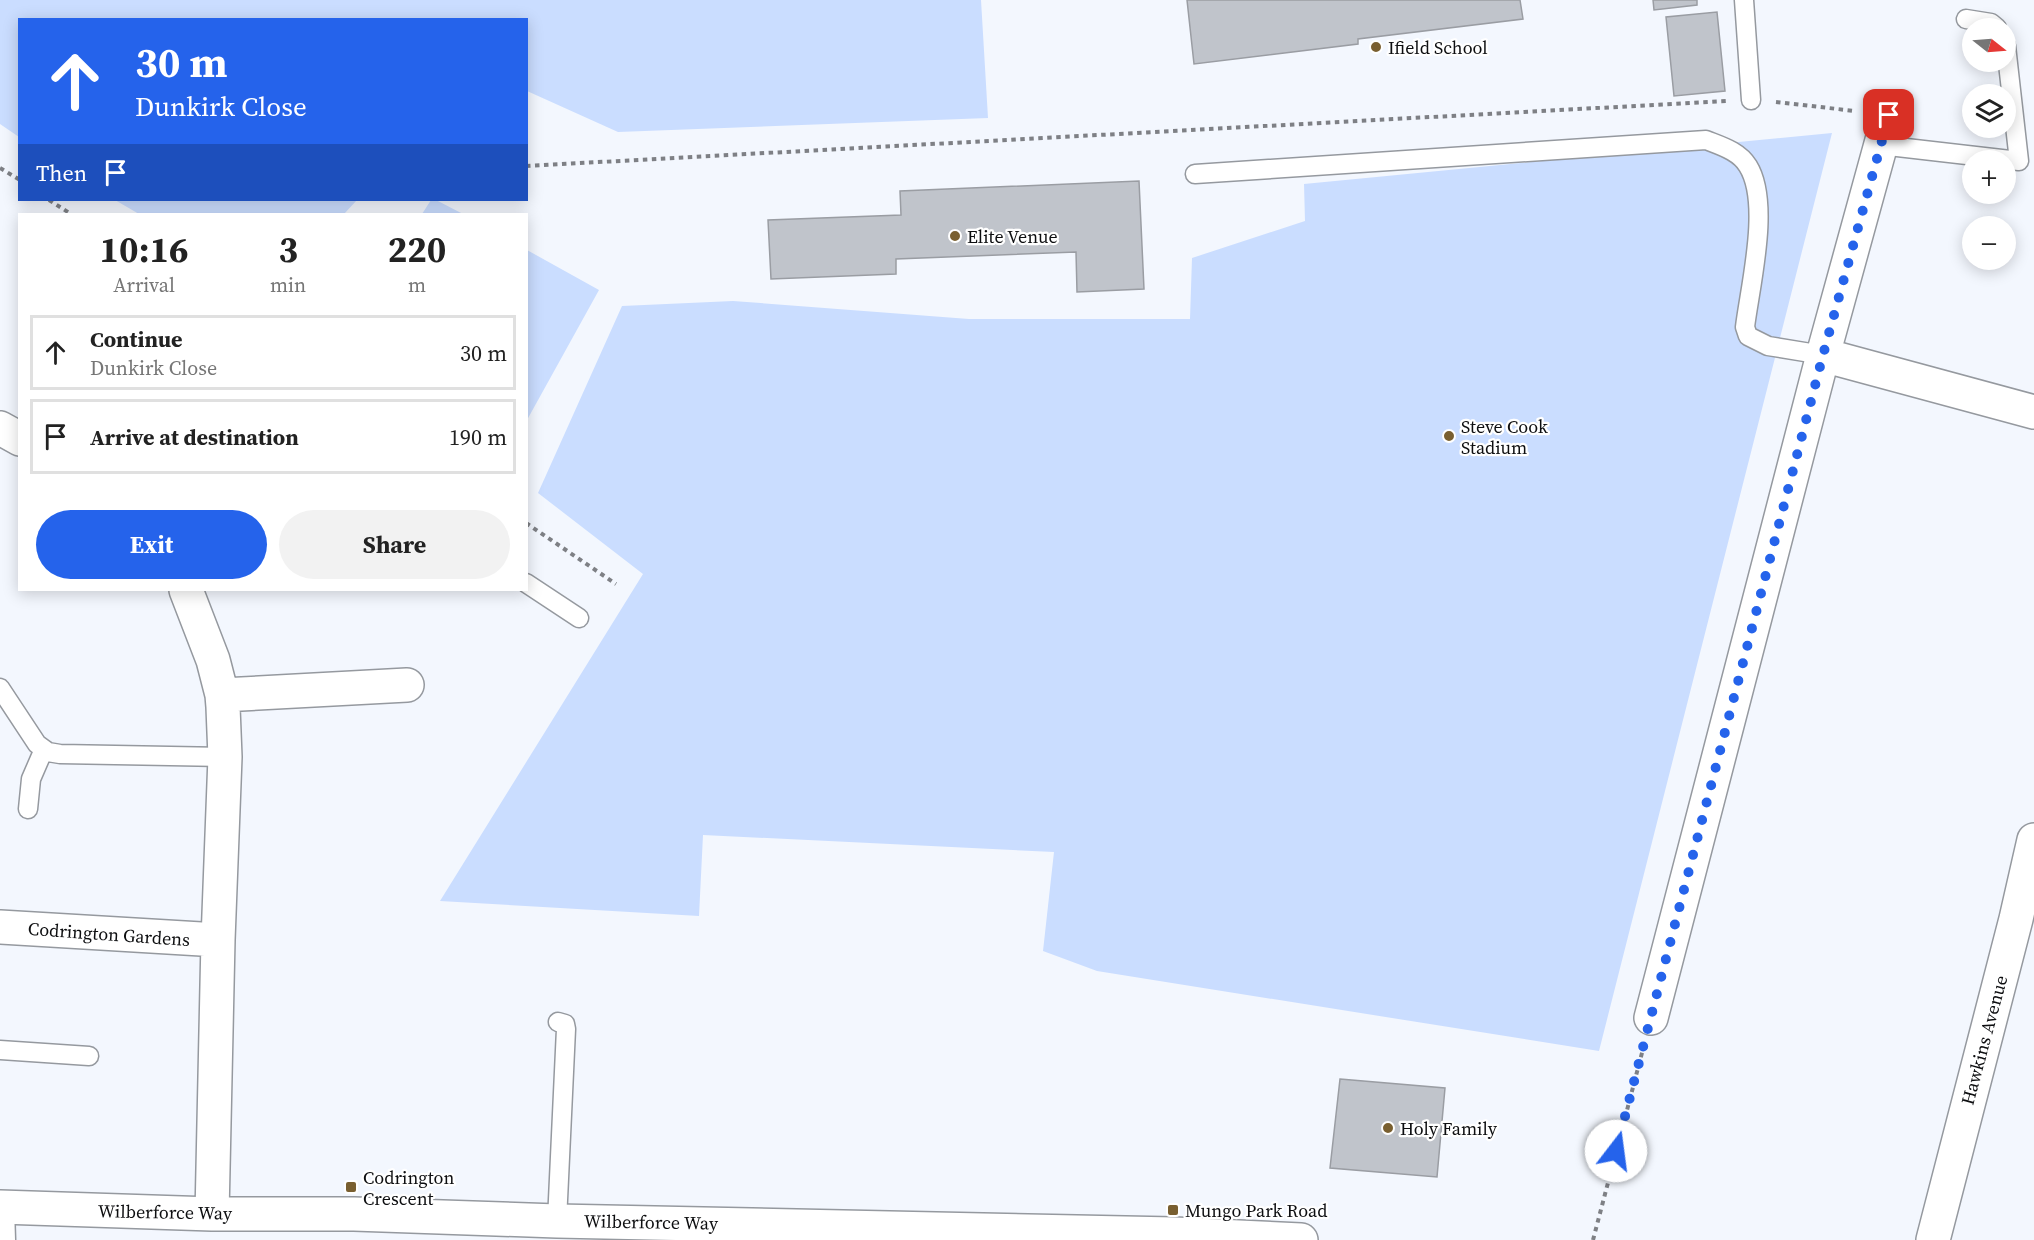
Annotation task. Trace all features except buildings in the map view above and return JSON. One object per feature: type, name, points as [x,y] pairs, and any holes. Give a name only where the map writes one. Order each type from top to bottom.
[{"type":"street","points":[[1651,1018],[1823,355],[1885,130]]},
{"type":"street","points":[[1823,355],[2034,412]]},
{"type":"street","points":[[0,428],[18,438]]},
{"type":"street","points":[[186,591],[207,643],[222,694],[225,757],[212,1214]]},
{"type":"street","points":[[222,694],[406,686]]},
{"type":"street","name":"Hawkins Avenue","points":[[1933,1240],[2025,921],[2034,840]]},
{"type":"street","name":"Codrington Gardens","points":[[0,927],[218,940]]},
{"type":"street","name":"Wilberforce Way","points":[[3,1208],[212,1214],[354,1214],[513,1230],[557,1221],[670,1231],[1174,1234],[1301,1240]]},
{"type":"lane","points":[[1744,0],[1751,100]]},
{"type":"lane","points":[[1885,130],[2019,161],[2009,72]]},
{"type":"lane","points":[[1195,174],[1706,140],[1735,152],[1749,166],[1755,186],[1758,240],[1745,327],[1748,336],[1768,346],[1823,355]]},
{"type":"lane","points":[[528,585],[579,618]]},
{"type":"lane","points":[[0,688],[35,741],[44,749],[60,754],[225,757]]},
{"type":"lane","points":[[28,809],[31,779],[44,749]]},
{"type":"lane","points":[[557,1221],[566,1029],[565,1024],[558,1022]]},
{"type":"lane","points":[[0,1050],[89,1056]]},
{"type":"lane","points":[[3,1208],[6,1240]]},
{"type":"path","points":[[528,166],[1751,100],[1885,130]]},
{"type":"path","points":[[0,168],[18,179]]},
{"type":"path","points":[[51,201],[69,213]]},
{"type":"path","points":[[528,524],[616,584]]},
{"type":"path","points":[[1593,1240],[1651,1018]]},
{"type":"shaded area","points":[[0,0],[981,0],[988,118],[618,132],[528,91],[528,18],[18,18],[18,136],[0,124]]},
{"type":"shaded area","points":[[1832,133],[1599,1051],[1097,971],[1043,951],[1054,852],[703,835],[699,916],[440,901],[643,574],[538,493],[622,306],[733,301],[969,319],[1190,319],[1192,258],[1305,221],[1304,184]]},
{"type":"shaded area","points":[[117,201],[356,201],[345,213],[137,213]]},
{"type":"shaded area","points":[[430,201],[438,201],[461,213],[423,213]]},
{"type":"shaded area","points":[[528,251],[599,290],[528,418]]},
{"type":"place","name":"Ifield School","points":[[1376,47]]},
{"type":"place","name":"Elite Venue","points":[[955,236]]},
{"type":"place","name":"Steve Cook Stadium","points":[[1449,436]]},
{"type":"place","name":"Holy Family","points":[[1388,1128]]},
{"type":"place","name":"Codrington Crescent","points":[[351,1187]]},
{"type":"place","name":"Mungo Park Road","points":[[1173,1210]]},
{"type":"route","points":[[1616,1151],[1823,355],[1889,115]]}]
